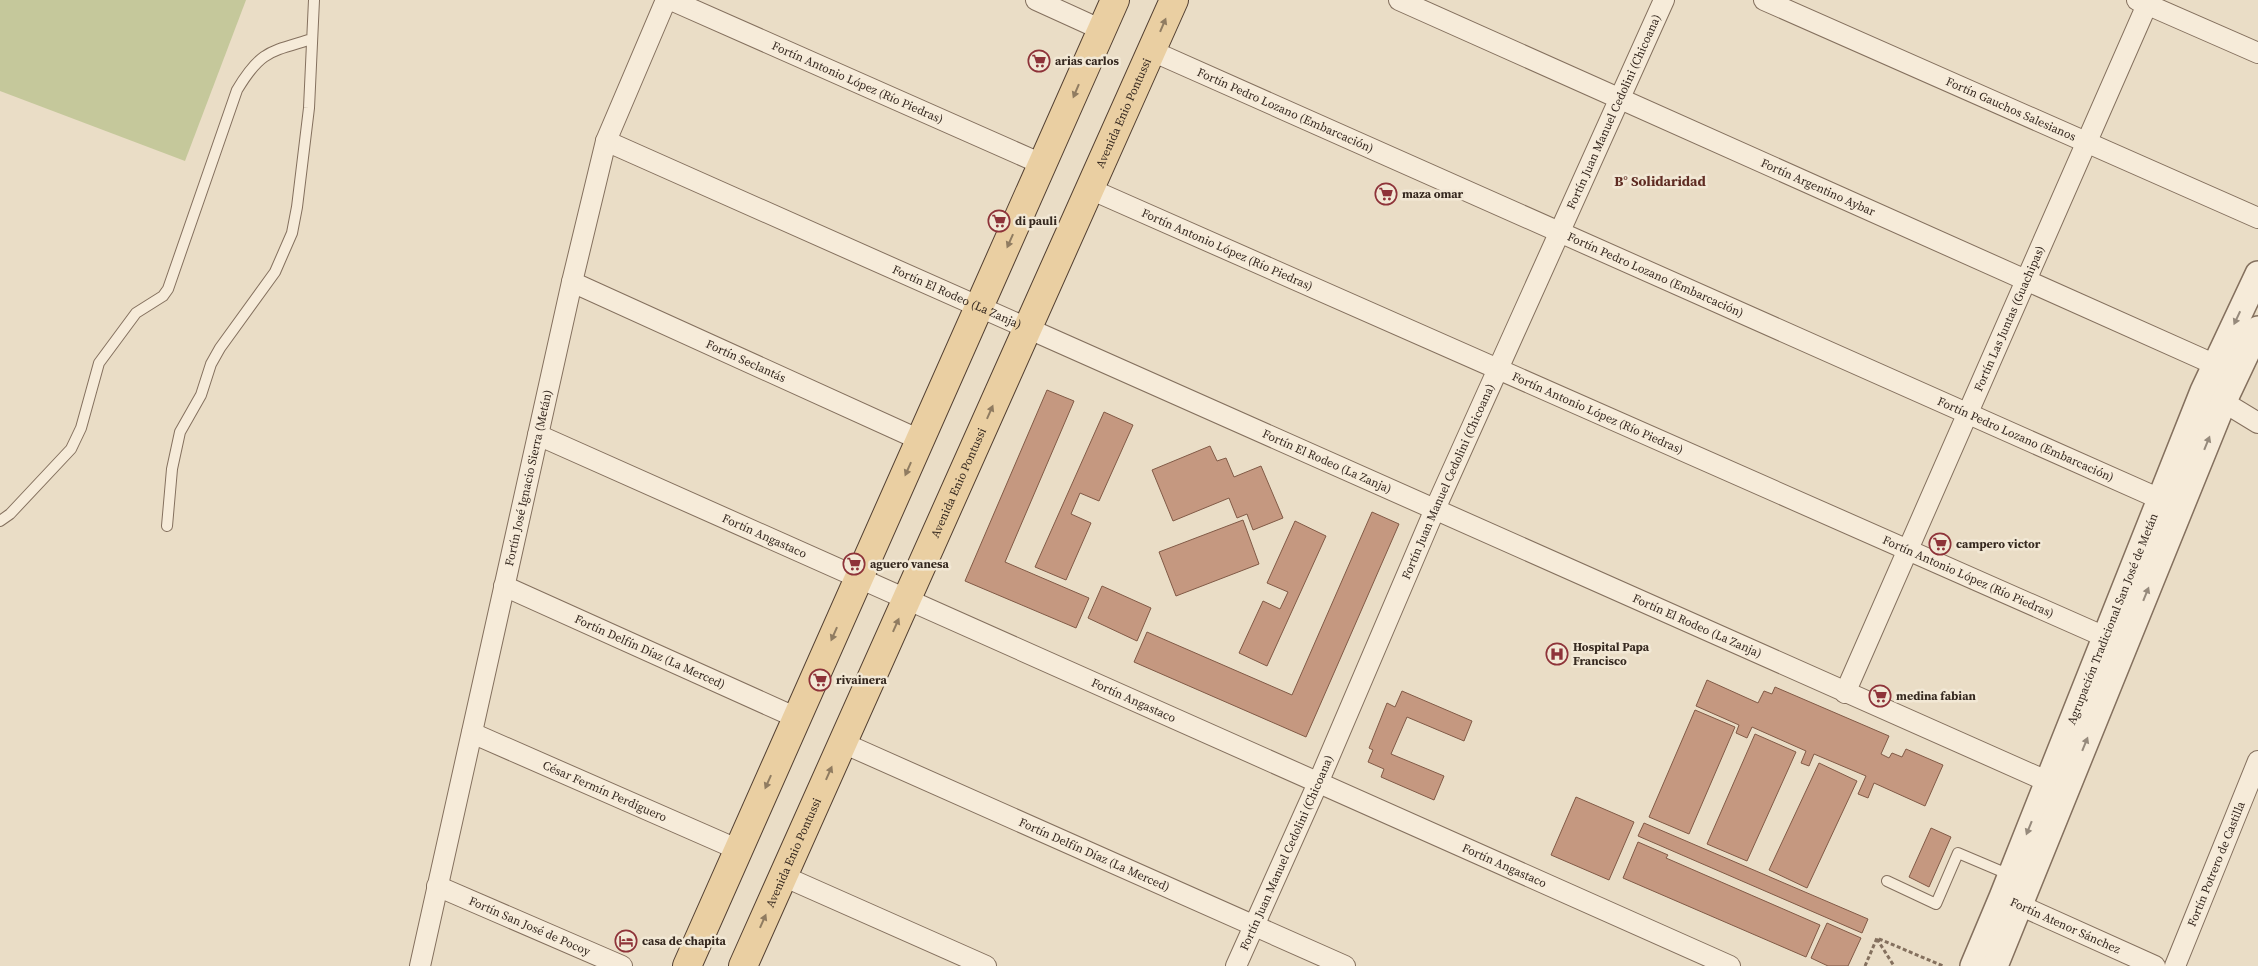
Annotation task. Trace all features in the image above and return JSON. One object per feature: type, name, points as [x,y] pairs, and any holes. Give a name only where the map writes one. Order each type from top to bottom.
[{"type":"main road","points":[[687,966],[1044,164],[1115,0]]},
{"type":"main road","name":"Avenida Enio Pontussi","points":[[743,966],[1174,0]]},
{"type":"street","name":"Fortín José Ignacio Sierra (Metán)","points":[[420,966],[572,282],[606,141],[666,0]]},
{"type":"street","name":"Fortín Antonio López (Río Piedras)","points":[[671,0],[1044,164]]},
{"type":"street","points":[[1036,0],[1102,30]]},
{"type":"street","name":"Fortín Argentino Aybar","points":[[1400,0],[2226,370]]},
{"type":"street","name":"Fortín Juan Manuel Cedolini (Chicoana)","points":[[1236,966],[1318,783],[1435,509],[1561,233],[1664,0]]},
{"type":"street","name":"Fortín Gauchos Salesianos","points":[[1764,0],[2258,218]]},
{"type":"street","points":[[2144,2],[2258,53]]},
{"type":"street","name":"Fortín Las Juntas (Guachipas)","points":[[1845,693],[2026,280],[2144,2]]},
{"type":"street","name":"Fortín Pedro Lozano (Embarcación)","points":[[1152,51],[2160,499]]},
{"type":"street","name":"Fortín El Rodeo (La Zanja)","points":[[606,141],[2057,786]]},
{"type":"street","name":"Fortín Antonio López (Río Piedras)","points":[[1090,189],[2104,637]]},
{"type":"street","name":"Agrupación Tradicional San José de Metán","points":[[1973,966],[2011,892],[2057,786],[2226,370],[2258,274]]},
{"type":"street","name":"Fortín Seclantás","points":[[572,282],[920,440]]},
{"type":"street","name":"Agrupación Tradicional San José de Metán","points":[[2226,370],[2258,330]]},
{"type":"street","points":[[2214,396],[2258,423]]},
{"type":"street","name":"Agrupación Tradicional San José de Metán","points":[[2057,786],[2104,637],[2160,499],[2214,396]]},
{"type":"street","name":"Fortín Angastaco","points":[[538,435],[1727,965]]},
{"type":"street","name":"Fortín Delfín Díaz (La Merced)","points":[[504,586],[796,718]]},
{"type":"street","name":"César Fermín Perdiguero","points":[[472,733],[739,850]]},
{"type":"street","name":"Fortín Delfín Díaz (La Merced)","points":[[843,743],[1345,966]]},
{"type":"street","name":"Fortín Potrero de Castilla","points":[[2175,966],[2258,761]]},
{"type":"street","points":[[783,876],[986,966]]},
{"type":"street","name":"Fortín San José de Pocoy","points":[[437,886],[622,966]]},
{"type":"street","name":"Agrupación Tradicional San José de Metán","points":[[1995,966],[2011,892]]},
{"type":"street","name":"Fortín Atenor Sánchez","points":[[2011,892],[2155,966]]},
{"type":"lane","points":[[167,526],[172,469],[180,432],[201,396],[220,348],[275,272],[292,233],[297,208],[309,108],[314,0]]},
{"type":"lane","points":[[0,521],[10,514],[71,450],[80,428],[99,363],[136,313],[163,296],[168,289],[237,90],[246,75],[256,62],[268,53],[312,39]]},
{"type":"lane","points":[[1887,881],[1936,904],[1958,853],[2011,892]]},
{"type":"path","points":[[1865,966],[1877,938]]},
{"type":"path","points":[[1877,938],[1894,966]]},
{"type":"path","points":[[1877,938],[1943,966]]},
{"type":"green space","points":[[0,0],[246,0],[185,161],[0,91]]},
{"type":"building","points":[[1047,390],[1074,401],[1005,562],[1089,598],[1076,628],[965,581]]},
{"type":"building","points":[[1104,412],[1133,425],[1099,501],[1080,493],[1071,514],[1091,523],[1066,580],[1035,567]]},
{"type":"building","points":[[1210,446],[1217,461],[1226,458],[1234,477],[1261,466],[1283,518],[1253,530],[1247,514],[1237,518],[1229,498],[1173,521],[1152,470]]},
{"type":"building","points":[[1372,512],[1399,524],[1306,737],[1134,662],[1147,632],[1292,695]]},
{"type":"building","points":[[1243,520],[1259,564],[1176,596],[1159,552]]},
{"type":"building","points":[[1295,521],[1326,536],[1267,666],[1239,653],[1263,601],[1280,609],[1288,592],[1267,583]]},
{"type":"building","points":[[1102,586],[1151,608],[1137,641],[1088,618]]},
{"type":"building","points":[[1707,680],[1758,703],[1764,691],[1772,694],[1775,687],[1889,736],[1881,754],[1889,758],[1892,753],[1902,757],[1906,749],[1943,765],[1925,806],[1874,783],[1868,798],[1858,794],[1866,776],[1814,754],[1809,766],[1801,763],[1806,751],[1752,727],[1747,738],[1736,733],[1739,725],[1696,706]]},
{"type":"building","points":[[1402,691],[1472,721],[1464,741],[1407,717],[1391,754],[1444,776],[1434,800],[1381,777],[1384,769],[1368,762],[1373,750],[1369,748],[1387,703],[1395,707]]},
{"type":"building","points":[[1695,710],[1735,727],[1689,834],[1649,817]]},
{"type":"building","points":[[1755,734],[1796,752],[1747,861],[1707,844]]},
{"type":"building","points":[[1819,763],[1857,781],[1807,888],[1769,870]]},
{"type":"building","points":[[1576,797],[1634,822],[1609,880],[1551,855]]},
{"type":"building","points":[[1644,823],[1868,919],[1862,933],[1638,836]]},
{"type":"building","points":[[1931,828],[1951,837],[1929,887],[1909,877]]},
{"type":"building","points":[[1638,842],[1668,855],[1666,858],[1820,925],[1806,957],[1623,878]]},
{"type":"building","points":[[1827,923],[1861,938],[1848,966],[1828,966],[1811,958]]},
{"type":"place","name":"arias carlos","points":[[1039,61]]},
{"type":"place","name":"maza omar","points":[[1386,194]]},
{"type":"place","name":"di pauli","points":[[999,221]]},
{"type":"place","name":"campero victor","points":[[1940,544]]},
{"type":"place","name":"aguero vanesa","points":[[854,564]]},
{"type":"place","name":"Hospital Papa Francisco","points":[[1557,654]]},
{"type":"place","name":"rivainera","points":[[820,680]]},
{"type":"place","name":"medina fabian","points":[[1880,696]]},
{"type":"place","name":"casa de chapita","points":[[626,941]]},
{"type":"district","name":"B° Solidaridad","points":[[1660,181]]}]
